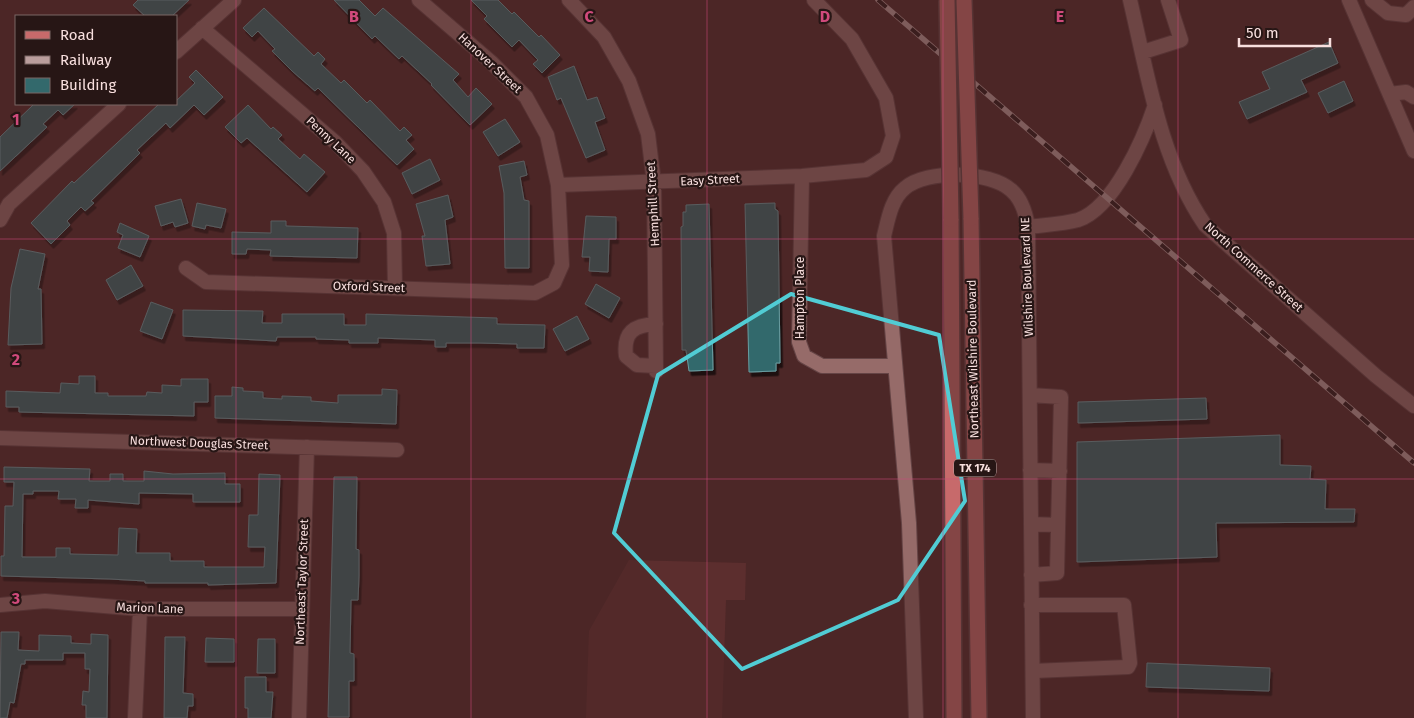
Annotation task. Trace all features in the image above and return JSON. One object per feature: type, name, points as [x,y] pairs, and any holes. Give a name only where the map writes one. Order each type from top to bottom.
[{"type":"main road","name":"Northeast Wilshire Boulevard","points":[[947,0],[951,219],[954,718]]},
{"type":"main road","name":"Northeast Wilshire Boulevard","points":[[964,0],[971,218],[979,718]]},
{"type":"street","points":[[178,50],[234,0]]},
{"type":"street","name":"Hanover Street","points":[[419,0],[491,62],[526,97],[547,135],[558,185],[562,265],[554,284]]},
{"type":"street","name":"Hemphill Street","points":[[569,0],[604,37],[629,81],[648,134],[654,183],[656,324],[656,369],[637,365],[626,356],[624,343],[630,332],[642,324],[656,324]]},
{"type":"street","name":"Easy Street","points":[[558,185],[654,183],[802,176],[866,170],[886,157],[892,136],[886,98],[852,39],[814,0]]},
{"type":"street","name":"North Commerce Street","points":[[1130,0],[1160,125],[1190,203],[1205,225],[1376,376],[1414,406]]},
{"type":"street","points":[[1143,52],[1180,40],[1168,0]]},
{"type":"street","points":[[1349,0],[1414,151]]},
{"type":"street","points":[[1372,0],[1388,13],[1406,15],[1414,7]]},
{"type":"street","name":"Penny Lane","points":[[202,28],[335,142],[364,171],[384,202],[394,233],[395,288]]},
{"type":"street","points":[[1390,94],[1406,92],[1414,97]]},
{"type":"street","points":[[1028,227],[1077,220],[1088,215],[1107,197],[1134,157],[1145,135],[1155,104]]},
{"type":"street","points":[[0,220],[9,204],[118,105]]},
{"type":"street","name":"Wilshire Boulevard NE","points":[[916,718],[909,523],[884,236],[890,210],[905,188],[931,176],[962,175],[996,181],[1012,190],[1025,208],[1028,227],[1033,718]]},
{"type":"street","name":"Hampton Place","points":[[802,176],[799,342],[804,356],[822,366],[894,366]]},
{"type":"street","name":"Oxford Street","points":[[186,268],[206,282],[535,293],[554,284]]},
{"type":"street","points":[[1030,395],[1061,397],[1057,573],[1031,575]]},
{"type":"street","name":"Northwest Douglas Street","points":[[0,438],[398,450]]},
{"type":"street","name":"Northeast Taylor Street","points":[[299,718],[307,446]]},
{"type":"street","points":[[1030,470],[1060,471]]},
{"type":"street","points":[[1031,524],[1058,525]]},
{"type":"street","name":"Marion Lane","points":[[0,605],[45,601],[140,609],[301,608]]},
{"type":"street","points":[[1031,605],[1124,605],[1130,663],[1128,667],[1033,671]]},
{"type":"street","points":[[135,718],[140,609]]},
{"type":"highlighted area","points":[[791,294],[939,335],[965,501],[898,600],[742,669],[614,533],[658,375]]},
{"type":"shaded area","points":[[629,560],[746,563],[745,600],[726,600],[722,718],[586,718],[589,631]]},
{"type":"building","points":[[138,0],[189,0],[173,15],[144,15],[133,5]]},
{"type":"building","points":[[334,0],[359,0],[375,16],[383,8],[459,74],[453,80],[468,97],[476,88],[492,104],[470,125],[432,84],[402,56],[399,59],[375,36],[372,39]]},
{"type":"building","points":[[471,0],[498,0],[512,14],[514,12],[539,37],[541,35],[560,55],[542,73],[533,64],[538,60],[519,40],[512,47],[484,19],[487,16]]},
{"type":"building","points":[[264,8],[314,56],[318,52],[325,59],[321,64],[341,83],[344,80],[367,103],[370,100],[400,131],[404,127],[412,135],[406,140],[414,149],[397,165],[318,88],[315,91],[292,71],[272,51],[275,49],[258,31],[252,37],[243,28]]},
{"type":"building","points":[[1329,42],[1338,63],[1301,80],[1307,92],[1247,119],[1239,102],[1270,89],[1262,72]]},
{"type":"building","points":[[574,66],[587,100],[597,97],[605,118],[595,122],[605,150],[586,158],[561,98],[557,100],[548,77]]},
{"type":"building","points":[[196,70],[223,97],[204,115],[194,105],[170,128],[166,123],[137,150],[140,153],[91,201],[94,203],[85,211],[81,207],[67,221],[70,225],[51,244],[31,223],[72,181],[74,183],[158,105],[178,105],[178,99],[195,83],[189,77]]},
{"type":"building","points":[[1344,81],[1353,101],[1328,113],[1318,93]]},
{"type":"building","points":[[33,105],[74,105],[63,115],[58,110],[43,124],[47,127],[0,171],[0,137]]},
{"type":"building","points":[[248,105],[271,129],[273,127],[282,135],[278,139],[300,159],[304,154],[325,172],[307,192],[247,138],[241,143],[225,127]]},
{"type":"building","points":[[505,119],[520,142],[498,156],[483,132]]},
{"type":"building","points":[[430,159],[440,180],[412,194],[402,173]]},
{"type":"building","points":[[524,161],[527,175],[520,177],[524,200],[529,201],[529,268],[505,268],[504,193],[499,166]]},
{"type":"building","points":[[448,195],[453,217],[445,220],[450,264],[426,266],[422,236],[425,236],[416,204]]},
{"type":"building","points":[[181,199],[188,223],[175,227],[173,222],[161,226],[155,206]]},
{"type":"building","points":[[197,203],[226,209],[221,228],[206,225],[205,229],[192,226]]},
{"type":"building","points":[[775,203],[775,209],[778,211],[780,363],[776,363],[776,371],[749,372],[745,204]]},
{"type":"building","points":[[709,204],[713,370],[689,371],[686,350],[682,350],[681,227],[683,226],[683,212],[686,212],[686,205]]},
{"type":"building","points":[[586,216],[616,217],[616,239],[609,239],[608,272],[589,271],[590,257],[582,257]]},
{"type":"building","points":[[271,221],[286,221],[286,226],[358,228],[357,258],[270,256],[271,250],[247,249],[246,254],[232,254],[232,232],[271,233]]},
{"type":"building","points":[[120,223],[149,236],[140,257],[118,248],[123,235],[117,232]]},
{"type":"building","points":[[20,249],[45,254],[38,289],[41,289],[42,344],[8,345],[11,288]]},
{"type":"building","points":[[131,265],[143,286],[117,300],[106,280]]},
{"type":"building","points":[[596,284],[620,298],[609,318],[585,304]]},
{"type":"building","points":[[151,302],[173,310],[162,339],[140,331]]},
{"type":"building","points":[[183,310],[263,311],[262,323],[282,323],[282,314],[344,314],[344,325],[366,325],[366,314],[497,318],[497,324],[545,325],[544,348],[517,348],[517,344],[479,343],[446,343],[446,347],[435,347],[435,340],[378,338],[378,343],[349,343],[349,340],[316,339],[316,337],[277,337],[276,341],[183,336]]},
{"type":"building","points":[[577,316],[589,339],[565,351],[553,329]]},
{"type":"building","points":[[79,376],[95,376],[95,393],[108,393],[108,396],[146,396],[147,392],[162,393],[162,385],[181,386],[181,379],[208,379],[208,402],[194,402],[194,416],[19,412],[19,407],[6,407],[6,391],[60,393],[61,383],[79,384]]},
{"type":"building","points":[[232,387],[243,388],[243,391],[263,392],[263,398],[282,399],[282,396],[311,397],[311,401],[338,403],[338,395],[382,395],[382,389],[397,390],[396,424],[215,418],[215,396],[232,396]]},
{"type":"building","points":[[1206,398],[1207,419],[1078,423],[1078,402]]},
{"type":"building","points":[[1280,435],[1280,465],[1311,466],[1310,479],[1326,480],[1325,509],[1355,509],[1354,522],[1216,523],[1217,557],[1077,562],[1077,442]]},
{"type":"building","points":[[4,467],[90,469],[89,481],[110,481],[110,474],[123,474],[123,481],[144,481],[144,471],[173,474],[225,473],[225,484],[240,484],[240,502],[193,502],[193,494],[139,493],[139,504],[88,500],[88,508],[75,508],[76,499],[58,499],[59,491],[33,491],[33,494],[23,494],[22,557],[56,557],[56,548],[70,548],[70,554],[118,555],[119,528],[137,529],[136,553],[170,553],[170,561],[204,561],[204,567],[264,567],[265,547],[248,547],[249,515],[258,515],[259,474],[280,475],[276,583],[208,585],[208,583],[145,583],[145,581],[110,579],[1,576],[1,556],[4,556],[5,506],[13,506],[14,482],[4,482]]},
{"type":"building","points":[[334,477],[357,477],[356,549],[359,550],[359,576],[358,600],[351,600],[350,653],[354,654],[354,681],[349,681],[349,717],[328,717]]},
{"type":"building","points":[[1,632],[19,632],[18,650],[39,651],[39,635],[71,636],[71,643],[91,644],[91,634],[108,635],[107,718],[86,718],[86,705],[82,705],[83,691],[89,692],[90,669],[85,669],[85,653],[63,653],[63,660],[25,660],[25,664],[21,664],[14,703],[10,702],[7,718],[0,718]]},
{"type":"building","points":[[165,637],[185,637],[183,693],[193,694],[193,706],[188,706],[187,718],[164,718]]},
{"type":"building","points":[[206,638],[234,639],[234,662],[205,662]]},
{"type":"building","points":[[258,639],[275,639],[275,673],[257,673]]},
{"type":"building","points":[[1147,663],[1270,668],[1269,691],[1146,687]]},
{"type":"building","points":[[245,677],[266,677],[266,692],[273,692],[271,718],[248,718],[248,708],[245,708]]},
{"type":"railway","points":[[878,0],[1414,463]]}]
